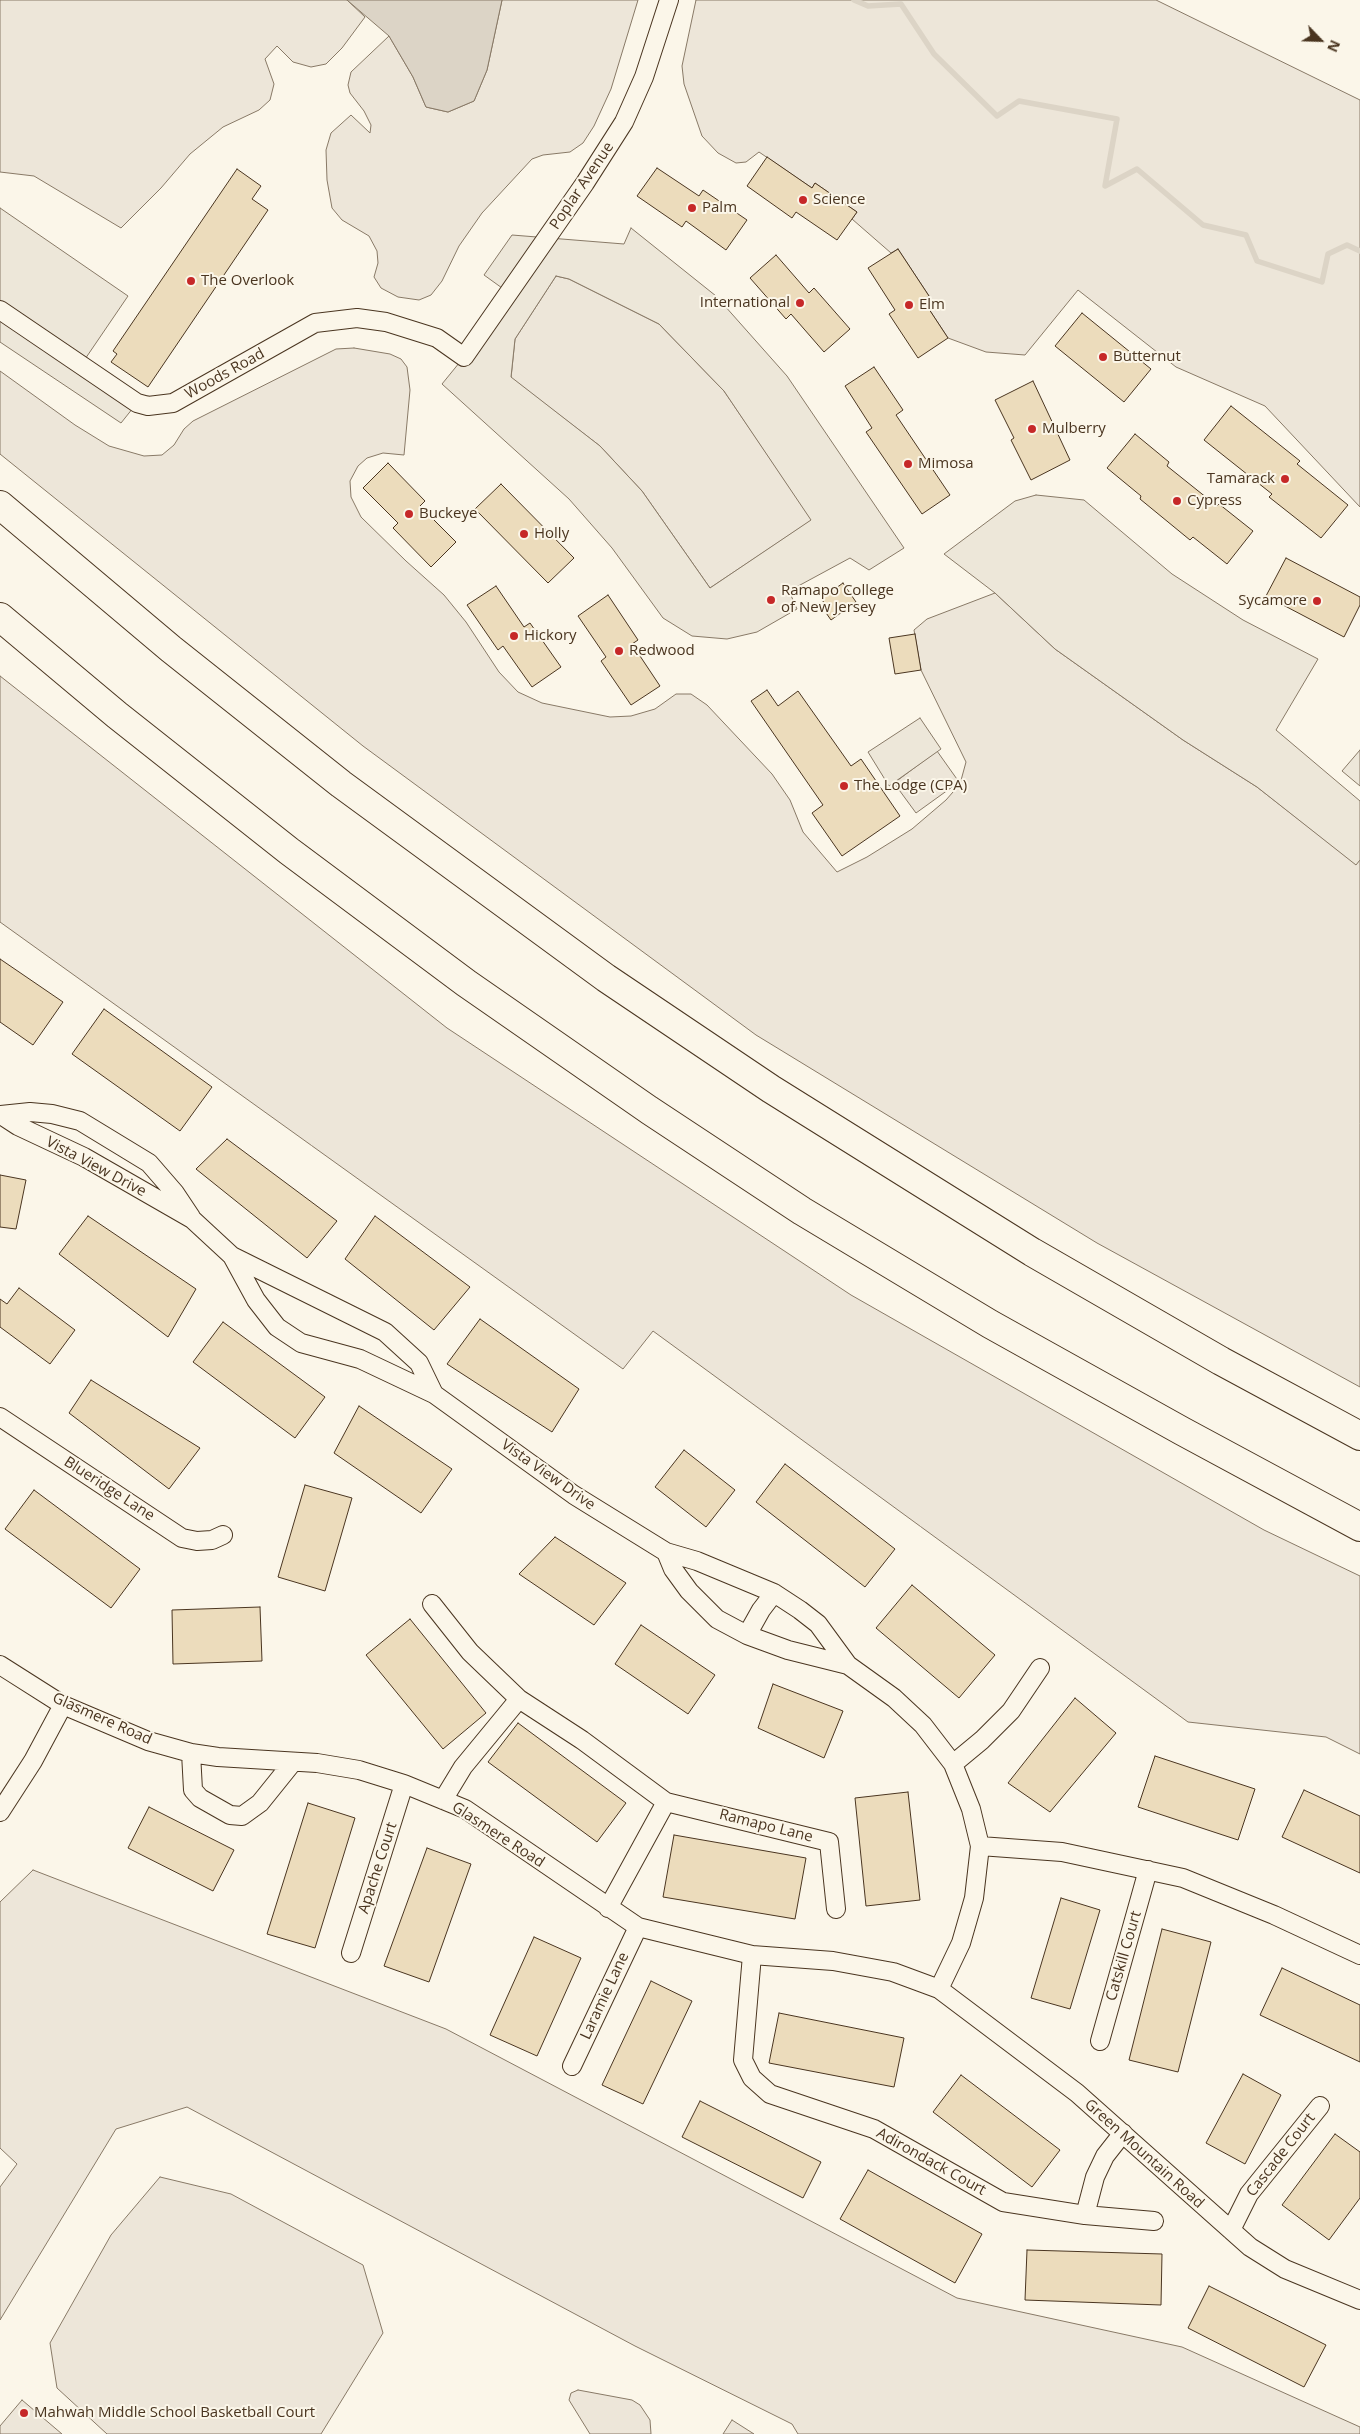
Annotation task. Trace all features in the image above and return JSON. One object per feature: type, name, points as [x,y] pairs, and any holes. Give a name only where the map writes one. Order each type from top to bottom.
[{"type":"highway","points":[[0,505],[163,643],[341,784],[500,902],[631,995],[838,1132],[1032,1252],[1221,1361],[1360,1436]]},
{"type":"highway","points":[[0,617],[118,715],[304,862],[474,988],[649,1110],[802,1210],[990,1324],[1182,1432],[1360,1527]]},
{"type":"street","name":"Poplar Avenue","points":[[464,357],[585,183],[624,122],[644,76],[669,0]]},
{"type":"street","name":"Woods Road","points":[[0,310],[137,403],[148,406],[173,403],[315,323],[357,318],[386,322],[437,338],[464,357]]},
{"type":"street","name":"Vista View Drive","points":[[0,1114],[30,1112],[80,1121],[149,1163],[175,1192],[192,1219]]},
{"type":"street","name":"Vista View Drive","points":[[0,1114],[18,1126],[84,1157],[192,1219],[232,1256],[385,1332],[419,1362],[434,1394]]},
{"type":"street","name":"Vista View Drive","points":[[232,1256],[256,1300],[277,1327],[301,1343],[360,1359],[434,1394],[574,1495],[666,1552],[697,1561],[774,1593],[818,1624],[848,1665],[894,1698],[923,1726],[953,1764],[971,1809],[980,1846],[974,1898],[961,1943],[939,1989]]},
{"type":"street","name":"Blueridge Lane","points":[[0,1417],[182,1538],[197,1541],[212,1540],[223,1535]]},
{"type":"street","name":"Vista View Drive","points":[[666,1552],[673,1569],[689,1591],[717,1619],[747,1636],[788,1650],[848,1665]]},
{"type":"street","points":[[747,1636],[761,1610],[774,1593]]},
{"type":"street","name":"Ramapo Lane","points":[[432,1604],[470,1652],[519,1699],[582,1740],[666,1802],[829,1842],[836,1909]]},
{"type":"street","name":"Glasmere Road","points":[[0,1665],[63,1705],[148,1741],[191,1753],[218,1757],[293,1762],[359,1770],[404,1784],[465,1809],[638,1927],[752,1956],[833,1961],[893,1972],[939,1989]]},
{"type":"street","points":[[953,1764],[982,1740],[1010,1711],[1040,1668]]},
{"type":"street","points":[[443,1800],[463,1767],[519,1699]]},
{"type":"street","points":[[0,1812],[33,1761],[63,1705]]},
{"type":"street","points":[[191,1753],[193,1790],[200,1798],[230,1815],[242,1816],[260,1804],[293,1762]]},
{"type":"street","name":"Apache Court","points":[[351,1953],[404,1784]]},
{"type":"street","points":[[608,1908],[666,1802]]},
{"type":"street","points":[[980,1846],[1062,1852],[1183,1878],[1274,1915],[1360,1955]]},
{"type":"street","name":"Catskill Court","points":[[1100,2041],[1148,1870]]},
{"type":"street","name":"Laramie Lane","points":[[572,2066],[638,1927]]},
{"type":"street","name":"Adirondack Court","points":[[752,1956],[742,2060],[752,2078],[770,2094],[874,2129],[1004,2202],[1085,2215],[1154,2220]]},
{"type":"street","name":"Green Mountain Road","points":[[939,1989],[1077,2092],[1250,2246],[1285,2269],[1360,2300]]},
{"type":"street","name":"Cascade Court","points":[[1231,2230],[1249,2194],[1320,2106]]},
{"type":"street","points":[[1085,2215],[1095,2177],[1105,2156],[1124,2133]]},
{"type":"shaded area","points":[[0,0],[347,0],[365,17],[342,48],[326,64],[311,67],[293,62],[277,46],[265,59],[274,84],[270,100],[259,110],[223,127],[190,154],[161,188],[121,228],[34,176],[0,172]]},
{"type":"shaded area","points":[[347,0],[502,0],[487,70],[474,101],[448,112],[426,107],[413,77],[389,36]]},
{"type":"shaded area","points":[[502,0],[638,0],[611,89],[594,126],[583,143],[570,152],[543,155],[532,159],[482,213],[459,246],[442,281],[431,295],[419,300],[398,297],[381,288],[374,277],[378,263],[377,251],[369,236],[342,220],[332,208],[327,180],[326,150],[331,133],[351,115],[370,133],[371,125],[364,111],[350,93],[348,85],[351,72],[389,36],[413,77],[426,107],[448,112],[474,101],[487,70]]},
{"type":"shaded area","points":[[696,0],[1156,0],[1360,100],[1360,507],[1265,406],[1176,367],[1078,290],[1025,355],[986,352],[948,338],[923,300],[929,296],[898,249],[891,253],[852,219],[857,212],[815,183],[812,188],[759,152],[746,162],[736,163],[718,153],[702,136],[684,84],[682,66]]},
{"type":"shaded area","points":[[0,208],[128,296],[81,365],[137,403],[121,423],[0,342]]},
{"type":"shaded area","points":[[631,228],[716,296],[787,376],[904,548],[869,570],[850,558],[789,591],[797,609],[757,632],[727,639],[692,636],[663,618],[612,548],[569,499],[442,384],[464,357],[509,293],[484,275],[512,235],[624,244]],"holes":[[[556,276],[569,279],[659,324],[724,391],[811,520],[710,588],[642,491],[600,446],[511,377],[515,339]]]},
{"type":"shaded area","points":[[556,276],[569,279],[659,324],[724,391],[812,520],[710,588],[642,491],[600,446],[511,378],[515,339]]},
{"type":"shaded area","points":[[354,348],[390,354],[401,359],[407,367],[410,390],[404,455],[383,453],[367,458],[358,466],[350,481],[351,497],[361,517],[444,595],[466,622],[499,672],[518,692],[542,703],[610,717],[631,716],[655,709],[676,694],[691,694],[707,705],[772,774],[790,800],[803,832],[837,872],[867,857],[912,829],[946,800],[960,784],[966,762],[921,670],[914,630],[927,619],[995,593],[1055,649],[1183,740],[1257,787],[1356,864],[1360,860],[1360,1387],[1097,1243],[756,1035],[363,746],[0,454],[0,371],[75,425],[109,446],[144,456],[162,455],[174,445],[184,429],[193,421],[336,349]]},
{"type":"shaded area","points":[[1036,495],[1084,500],[1172,574],[1243,620],[1318,659],[1276,730],[1360,801],[1360,860],[1356,865],[1257,787],[1183,740],[1055,649],[995,593],[944,554],[1015,501]]},
{"type":"shaded area","points":[[0,676],[447,1028],[851,1295],[1264,1530],[1360,1576],[1360,1754],[1326,1737],[1188,1722],[653,1331],[623,1369],[0,922]]},
{"type":"shaded area","points":[[920,718],[941,749],[889,786],[868,752]]},
{"type":"shaded area","points":[[1360,750],[1360,786],[1342,771]]},
{"type":"shaded area","points":[[937,751],[959,782],[916,813],[894,783]]},
{"type":"shaded area","points":[[33,1870],[446,2029],[957,2298],[1182,2347],[1360,2427],[1360,2434],[798,2434],[792,2424],[635,2346],[187,2107],[116,2129],[0,2320],[0,2187],[17,2164],[0,2148],[0,1902]]},
{"type":"shaded area","points":[[160,2177],[231,2194],[363,2265],[383,2333],[321,2434],[107,2434],[57,2388],[50,2343],[111,2235]]},
{"type":"shaded area","points":[[578,2390],[632,2400],[640,2405],[650,2420],[651,2434],[590,2434],[569,2400],[571,2393]]},
{"type":"shaded area","name":"Mahwah Middle School Basketball Court","points":[[22,2400],[62,2434],[0,2434],[0,2426]]},
{"type":"shaded area","points":[[732,2420],[754,2434],[723,2434]]},
{"type":"building","name":"Science","points":[[767,157],[812,188],[815,183],[857,212],[837,240],[796,212],[792,218],[747,186]]},
{"type":"building","name":"Palm","points":[[657,168],[699,196],[703,190],[747,220],[726,250],[686,221],[682,227],[637,196]]},
{"type":"building","name":"The Overlook","points":[[237,169],[261,186],[252,199],[268,210],[148,387],[111,362],[117,354],[113,351]]},
{"type":"building","name":"Elm","points":[[898,249],[929,296],[923,300],[948,338],[918,358],[889,314],[895,310],[868,268]]},
{"type":"building","name":"International","points":[[776,255],[809,293],[814,288],[850,329],[824,352],[791,314],[786,319],[750,278]]},
{"type":"building","name":"Butternut","points":[[1082,313],[1151,369],[1124,402],[1055,346]]},
{"type":"building","name":"Mimosa","points":[[874,367],[903,410],[896,415],[950,495],[922,514],[866,432],[872,428],[845,386]]},
{"type":"building","name":"Mulberry","points":[[1033,381],[1070,460],[1031,480],[1011,440],[1014,438],[995,400]]},
{"type":"building","name":"Tamarack","points":[[1231,406],[1300,461],[1297,464],[1348,505],[1321,538],[1269,497],[1272,494],[1204,440]]},
{"type":"building","name":"Cypress","points":[[1135,434],[1169,462],[1167,466],[1217,506],[1219,504],[1253,531],[1227,564],[1193,537],[1190,540],[1140,499],[1141,496],[1107,468]]},
{"type":"building","name":"Buckeye","points":[[388,463],[425,501],[420,506],[456,542],[431,567],[393,528],[398,523],[363,488]]},
{"type":"building","name":"Holly","points":[[501,484],[574,558],[548,583],[475,509]]},
{"type":"building","name":"Sycamore","points":[[1286,558],[1360,597],[1360,605],[1344,637],[1266,596]]},
{"type":"building","points":[[843,583],[856,602],[831,620],[824,610],[828,607],[821,599]]},
{"type":"building","name":"Hickory","points":[[496,586],[524,627],[530,623],[561,667],[532,687],[503,646],[498,650],[467,605]]},
{"type":"building","name":"Redwood","points":[[608,595],[638,640],[632,644],[660,686],[631,705],[601,661],[606,657],[578,616]]},
{"type":"building","points":[[915,634],[921,670],[895,674],[889,638]]},
{"type":"building","name":"The Lodge (CPA)","points":[[767,690],[778,706],[798,691],[851,766],[861,759],[900,816],[842,856],[812,813],[823,805],[751,701]]},
{"type":"building","points":[[0,959],[63,1002],[33,1045],[0,1022]]},
{"type":"building","points":[[104,1009],[212,1087],[180,1131],[72,1054]]},
{"type":"building","points":[[227,1139],[337,1221],[307,1258],[196,1169]]},
{"type":"building","points":[[0,1175],[26,1180],[16,1229],[0,1227]]},
{"type":"building","points":[[88,1216],[196,1289],[168,1337],[59,1254]]},
{"type":"building","points":[[375,1216],[470,1287],[434,1330],[345,1259]]},
{"type":"building","points":[[19,1288],[75,1330],[50,1364],[0,1327],[0,1299],[7,1304]]},
{"type":"building","points":[[480,1319],[579,1389],[552,1432],[447,1364]]},
{"type":"building","points":[[223,1322],[325,1397],[295,1438],[193,1362]]},
{"type":"building","points":[[91,1380],[200,1448],[169,1489],[69,1413]]},
{"type":"building","points":[[359,1406],[452,1469],[421,1513],[334,1453]]},
{"type":"building","points":[[684,1450],[735,1490],[706,1527],[655,1487]]},
{"type":"building","points":[[785,1464],[895,1549],[865,1587],[756,1502]]},
{"type":"building","points":[[305,1485],[352,1498],[325,1591],[278,1577]]},
{"type":"building","points":[[34,1490],[140,1569],[111,1608],[5,1529]]},
{"type":"building","points":[[555,1537],[626,1583],[594,1625],[519,1574]]},
{"type":"building","points":[[912,1585],[995,1655],[959,1698],[876,1628]]},
{"type":"building","points":[[260,1607],[262,1661],[173,1664],[172,1610]]},
{"type":"building","points":[[410,1619],[486,1713],[443,1749],[366,1655]]},
{"type":"building","points":[[641,1625],[715,1675],[688,1714],[615,1664]]},
{"type":"building","points":[[773,1684],[843,1711],[824,1758],[758,1728]]},
{"type":"building","points":[[1075,1698],[1116,1733],[1050,1812],[1008,1783]]},
{"type":"building","points":[[518,1723],[626,1803],[597,1842],[488,1762]]},
{"type":"building","points":[[1155,1756],[1255,1789],[1238,1840],[1138,1807]]},
{"type":"building","points":[[1304,1790],[1360,1816],[1360,1873],[1282,1837]]},
{"type":"building","points":[[908,1792],[920,1900],[866,1906],[855,1798]]},
{"type":"building","points":[[308,1803],[355,1818],[315,1948],[267,1934]]},
{"type":"building","points":[[149,1807],[234,1850],[213,1891],[128,1848]]},
{"type":"building","points":[[674,1835],[806,1858],[795,1919],[663,1897]]},
{"type":"building","points":[[427,1848],[471,1864],[429,1982],[384,1966]]},
{"type":"building","points":[[1061,1898],[1100,1910],[1070,2009],[1031,1998]]},
{"type":"building","points":[[1162,1929],[1211,1942],[1178,2072],[1129,2060]]},
{"type":"building","points":[[534,1937],[581,1958],[537,2056],[490,2035]]},
{"type":"building","points":[[1282,1968],[1360,2005],[1360,2062],[1260,2015]]},
{"type":"building","points":[[651,1981],[692,2001],[643,2104],[602,2085]]},
{"type":"building","points":[[779,2013],[904,2038],[894,2087],[769,2063]]},
{"type":"building","points":[[1243,2074],[1281,2095],[1245,2164],[1206,2143]]},
{"type":"building","points":[[961,2075],[1060,2150],[1032,2187],[933,2112]]},
{"type":"building","points":[[700,2101],[821,2162],[803,2198],[682,2137]]},
{"type":"building","points":[[1335,2134],[1360,2152],[1360,2198],[1329,2240],[1282,2205]]},
{"type":"building","points":[[868,2170],[982,2234],[955,2283],[840,2219]]},
{"type":"building","points":[[1027,2250],[1162,2254],[1161,2305],[1025,2300]]},
{"type":"building","points":[[1209,2286],[1326,2345],[1304,2387],[1188,2328]]},
{"type":"waterway","points":[[854,0],[868,6],[901,4],[934,54],[997,116],[1019,101],[1117,119],[1105,186],[1137,169],[1203,225],[1246,235],[1257,261],[1322,282],[1328,254],[1347,245],[1360,251]]},
{"type":"place","name":"Science","points":[[803,200]]},
{"type":"place","name":"Palm","points":[[692,208]]},
{"type":"place","name":"The Overlook","points":[[191,281]]},
{"type":"place","name":"International","points":[[800,303]]},
{"type":"place","name":"Elm","points":[[909,305]]},
{"type":"place","name":"Butternut","points":[[1103,357]]},
{"type":"place","name":"Mulberry","points":[[1032,429]]},
{"type":"place","name":"Mimosa","points":[[908,464]]},
{"type":"place","name":"Tamarack","points":[[1285,479]]},
{"type":"place","name":"Cypress","points":[[1177,501]]},
{"type":"place","name":"Buckeye","points":[[409,514]]},
{"type":"place","name":"Holly","points":[[524,534]]},
{"type":"place","name":"Ramapo College of New Jersey","points":[[771,600]]},
{"type":"place","name":"Sycamore","points":[[1317,601]]},
{"type":"place","name":"Hickory","points":[[514,636]]},
{"type":"place","name":"Redwood","points":[[619,651]]},
{"type":"place","name":"The Lodge (CPA)","points":[[844,786]]},
{"type":"place","name":"Mahwah Middle School Basketball Court","points":[[24,2413]]}]
